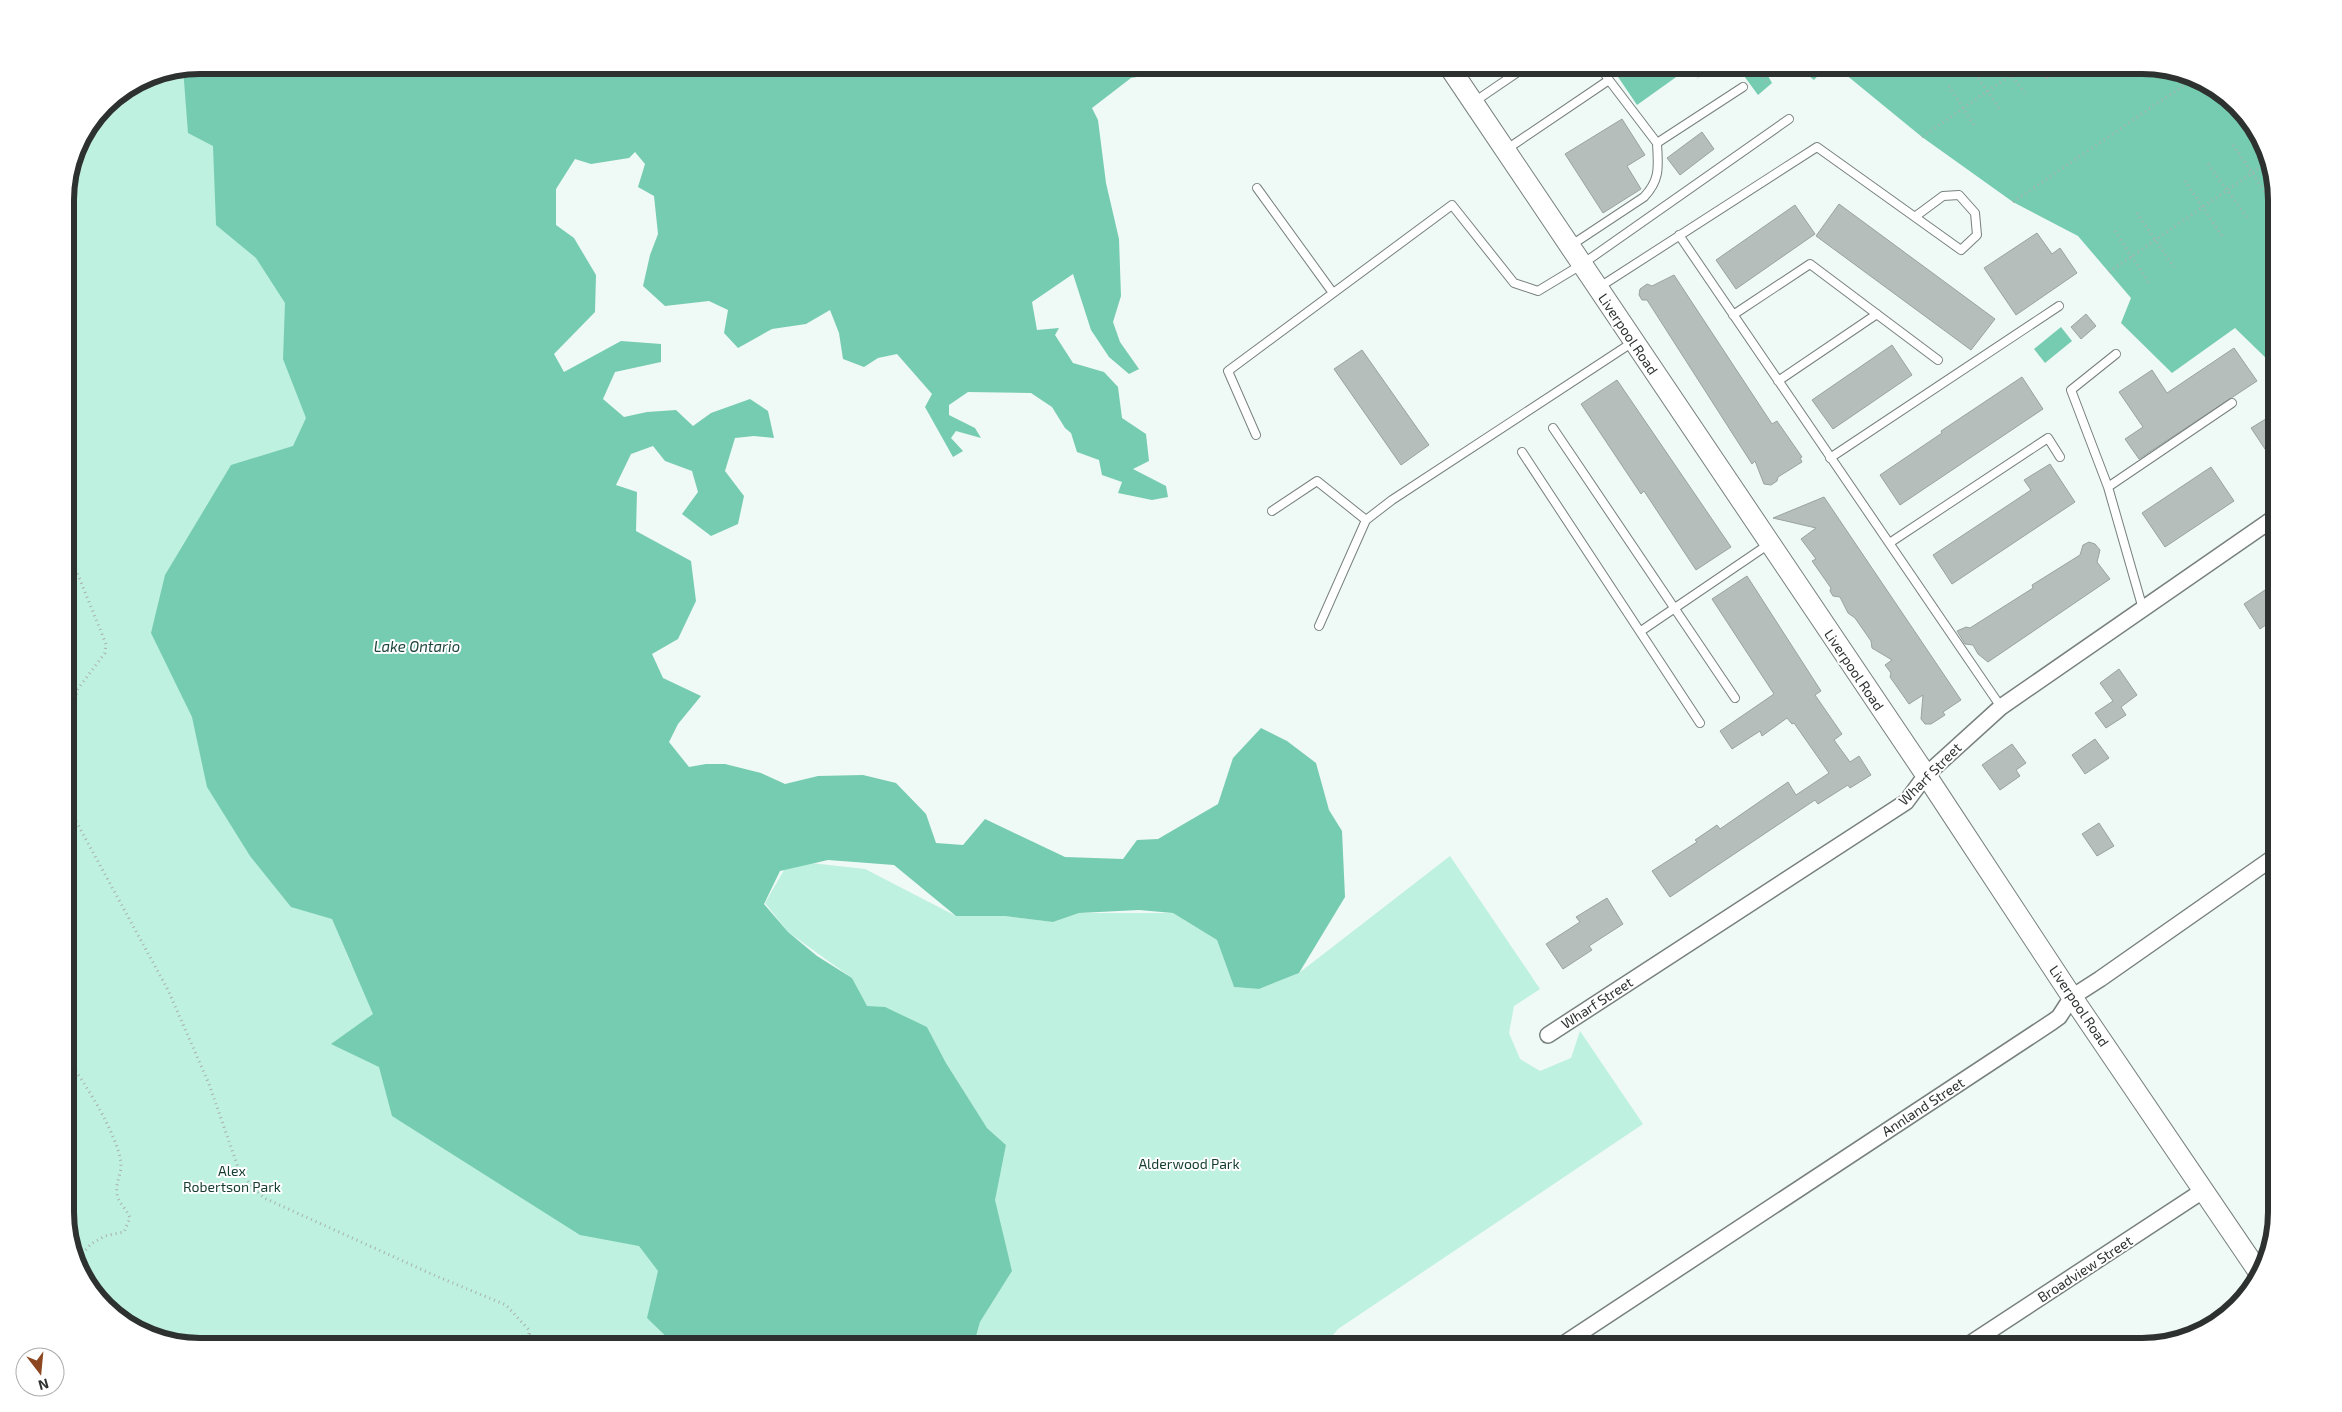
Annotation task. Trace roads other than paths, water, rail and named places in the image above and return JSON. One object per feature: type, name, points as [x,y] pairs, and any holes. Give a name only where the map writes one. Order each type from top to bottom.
[{"type":"street","name":"Liverpool Road","points":[[1454,74],[1926,775],[2072,997],[2255,1267]]},
{"type":"street","name":"Wharf Street","points":[[1548,1035],[1906,802],[1926,775],[2001,707],[2268,522]]},
{"type":"street","name":"Annland Street","points":[[1573,1338],[2052,1022],[2059,1017],[2072,997],[2268,861]]},
{"type":"street","name":"Broadview Street","points":[[1979,1338],[2204,1190]]},
{"type":"lane","points":[[1473,102],[1515,74]]},
{"type":"lane","points":[[1569,247],[1644,197],[1653,186],[1658,164],[1657,143],[1606,74]]},
{"type":"lane","points":[[1505,150],[1610,80]]},
{"type":"lane","points":[[1657,143],[1743,87]]},
{"type":"lane","points":[[1256,435],[1228,371],[1452,205],[1514,283],[1538,291],[1581,265],[1790,118]]},
{"type":"lane","points":[[1597,288],[1818,147],[1961,250],[1977,235],[1975,213],[1959,195],[1943,196],[1916,216]]},
{"type":"lane","points":[[1257,188],[1333,293]]},
{"type":"lane","points":[[1679,236],[2001,707]]},
{"type":"lane","points":[[1733,315],[1810,264],[1938,360]]},
{"type":"lane","points":[[1830,458],[2060,306]]},
{"type":"lane","points":[[1778,381],[1877,314]]},
{"type":"lane","points":[[1319,626],[1366,520],[1392,500],[1633,342]]},
{"type":"lane","points":[[2116,354],[2071,390],[2108,487],[2143,609]]},
{"type":"lane","points":[[2108,487],[2232,403]]},
{"type":"lane","points":[[1553,428],[1735,698]]},
{"type":"lane","points":[[1890,542],[2048,438],[2060,457]]},
{"type":"lane","points":[[1522,452],[1700,724]]},
{"type":"lane","points":[[1272,511],[1317,481],[1366,520]]},
{"type":"lane","points":[[1641,632],[1769,544]]},
{"type":"water","name":"Lake Ontario","points":[[200,74],[1155,74],[1131,78],[1092,108],[1098,120],[1106,183],[1119,239],[1121,296],[1113,322],[1120,342],[1139,369],[1129,374],[1109,357],[1091,330],[1073,274],[1032,302],[1037,330],[1059,328],[1055,335],[1073,363],[1104,372],[1118,387],[1122,418],[1146,434],[1149,461],[1133,469],[1166,486],[1168,497],[1152,500],[1118,493],[1122,482],[1102,475],[1099,460],[1077,452],[1071,433],[1065,428],[1052,407],[1031,393],[968,392],[949,405],[949,415],[975,428],[981,438],[956,431],[951,438],[963,451],[953,457],[925,407],[932,394],[897,354],[878,358],[864,367],[843,359],[839,333],[830,310],[806,324],[772,329],[738,348],[724,333],[728,310],[709,301],[665,306],[643,286],[650,255],[658,234],[654,196],[638,187],[645,164],[635,152],[629,158],[591,164],[575,159],[556,189],[556,225],[574,238],[596,275],[595,312],[554,354],[564,372],[621,341],[661,344],[661,362],[615,372],[603,399],[624,417],[647,412],[676,410],[693,426],[711,413],[750,399],[768,411],[774,438],[754,436],[735,438],[725,471],[744,496],[738,524],[711,536],[682,514],[698,492],[692,471],[665,461],[653,446],[631,454],[616,485],[637,492],[636,531],[691,561],[696,601],[678,639],[652,654],[663,678],[701,696],[678,724],[669,742],[689,767],[706,764],[725,764],[761,773],[785,784],[818,776],[863,775],[896,783],[926,814],[936,843],[963,845],[985,819],[1065,857],[1123,859],[1137,840],[1158,839],[1218,804],[1233,758],[1261,728],[1287,741],[1316,763],[1329,810],[1342,831],[1345,897],[1299,973],[1259,989],[1234,987],[1217,940],[1173,913],[1139,910],[1079,913],[1053,922],[1005,916],[956,916],[894,865],[828,860],[780,871],[764,904],[788,932],[817,956],[852,978],[867,1006],[885,1007],[927,1027],[946,1063],[987,1128],[1006,1145],[995,1200],[1012,1271],[980,1322],[976,1338],[668,1338],[647,1318],[658,1271],[639,1246],[580,1235],[392,1116],[379,1067],[331,1044],[373,1014],[332,919],[291,907],[250,856],[207,787],[192,717],[151,633],[165,575],[231,465],[293,446],[306,418],[283,359],[285,303],[256,258],[216,225],[213,146],[188,133],[184,75]]},
{"type":"water","points":[[1616,74],[1680,74],[1637,105]]},
{"type":"water","points":[[1743,74],[1767,74],[1772,83],[1758,95]]},
{"type":"water","points":[[1806,74],[1820,74],[1814,80]]},
{"type":"water","points":[[1845,74],[2158,75],[2190,83],[2219,100],[2242,123],[2251,137],[2259,152],[2266,176],[2268,192],[2268,360],[2235,328],[2172,373],[2121,323],[2131,298],[2078,236],[2013,202],[1922,137]]},
{"type":"water","points":[[2061,327],[2072,341],[2045,363],[2034,349]]},
{"type":"park label","name":"Alderwood Park","points":[[1189,1164]]},
{"type":"park label","name":"Alex Robertson Park","points":[[232,1180]]}]
